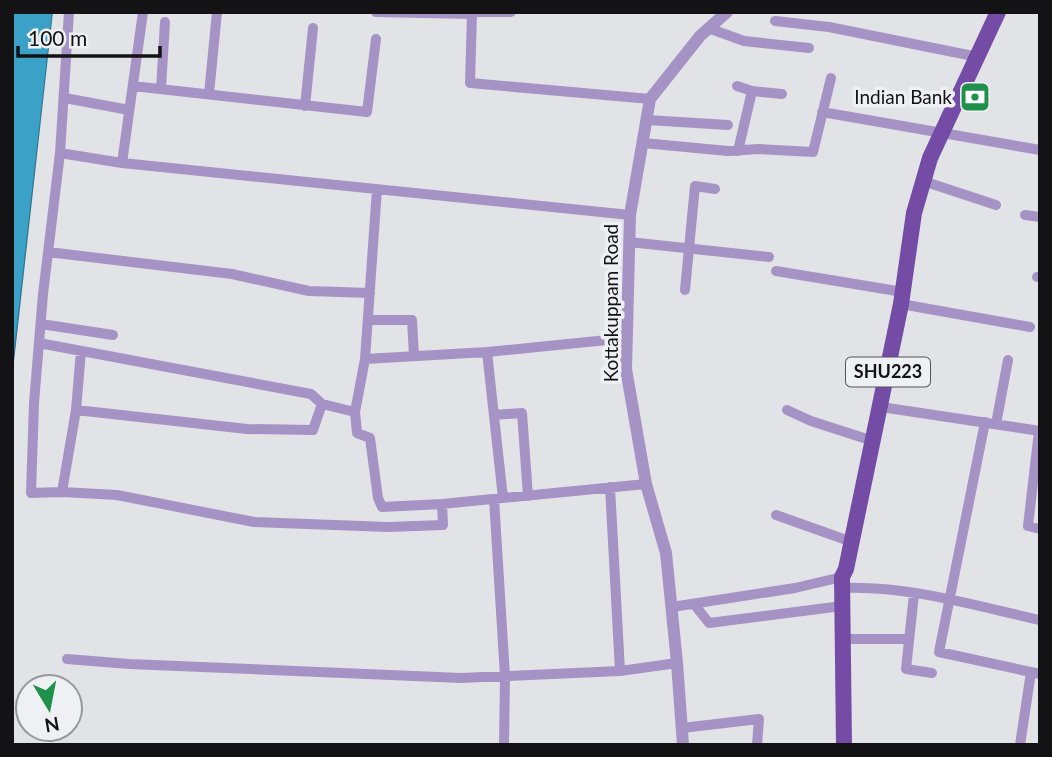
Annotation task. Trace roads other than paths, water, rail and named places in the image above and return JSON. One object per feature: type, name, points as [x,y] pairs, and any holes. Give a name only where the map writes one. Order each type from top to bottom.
[{"type":"main road","name":"SHU223","points":[[844,745],[842,583],[881,407],[902,298],[914,213],[930,158],[998,12]]},
{"type":"street","points":[[69,12],[65,98],[39,342],[31,493],[117,495],[254,522],[388,527],[443,525],[442,504]]},
{"type":"street","points":[[122,163],[143,12]]},
{"type":"street","points":[[209,94],[216,12]]},
{"type":"street","points":[[376,12],[511,12]]},
{"type":"street","points":[[472,13],[470,83],[650,99],[700,36],[727,12]]},
{"type":"street","points":[[775,21],[829,27],[978,57]]},
{"type":"street","points":[[161,89],[165,22]]},
{"type":"street","points":[[305,106],[313,28]]},
{"type":"street","points":[[708,28],[744,41],[809,48]]},
{"type":"street","points":[[133,86],[367,112],[376,39]]},
{"type":"street","points":[[643,143],[813,152],[831,78]]},
{"type":"street","points":[[737,86],[752,91],[782,94]]},
{"type":"street","points":[[738,150],[752,91]]},
{"type":"street","points":[[65,98],[129,110]]},
{"type":"street","name":"Kottakuppam Road","points":[[650,99],[630,215],[626,369],[646,484],[666,553],[683,745]]},
{"type":"street","points":[[822,112],[1040,150]]},
{"type":"street","points":[[647,120],[728,125]]},
{"type":"street","points":[[60,153],[122,163],[630,215]]},
{"type":"street","points":[[923,181],[996,205]]},
{"type":"street","points":[[685,290],[695,186],[715,189]]},
{"type":"street","points":[[377,190],[365,359],[355,412],[357,433],[370,438],[378,498],[382,507],[442,504],[646,484]]},
{"type":"street","points":[[1025,215],[1040,216]]},
{"type":"street","points":[[629,242],[769,257]]},
{"type":"street","points":[[48,252],[232,274],[309,291],[370,293]]},
{"type":"street","points":[[776,271],[1030,327]]},
{"type":"street","points":[[368,320],[412,320],[414,356]]},
{"type":"street","points":[[41,324],[113,335]]},
{"type":"street","points":[[365,359],[487,352],[627,338]]},
{"type":"street","points":[[39,342],[311,394],[322,404],[355,412]]},
{"type":"street","points":[[62,492],[76,410],[81,351]]},
{"type":"street","points":[[487,352],[499,498],[505,676],[504,745]]},
{"type":"street","points":[[996,424],[1008,360]]},
{"type":"street","points":[[76,410],[247,429],[313,430],[322,404]]},
{"type":"street","points":[[881,407],[1039,431],[1028,526],[1040,529]]},
{"type":"street","points":[[787,410],[811,421],[873,441]]},
{"type":"street","points":[[494,415],[522,413],[528,496]]},
{"type":"street","points":[[985,422],[939,652],[1035,673],[1020,745]]},
{"type":"street","points":[[610,487],[620,671]]},
{"type":"street","points":[[776,515],[852,542]]},
{"type":"street","points":[[672,607],[842,583],[948,600],[1040,620]]},
{"type":"street","points":[[914,594],[906,669],[932,673]]},
{"type":"street","points":[[694,604],[709,622],[842,606]]},
{"type":"street","points":[[842,639],[909,639]]},
{"type":"street","points":[[67,659],[143,665],[420,677],[620,671],[677,663]]},
{"type":"street","points":[[682,728],[759,719],[757,745]]},
{"type":"water","points":[[12,12],[53,12],[12,376]]},
{"type":"place","name":"Indian Bank","points":[[975,97]]}]
